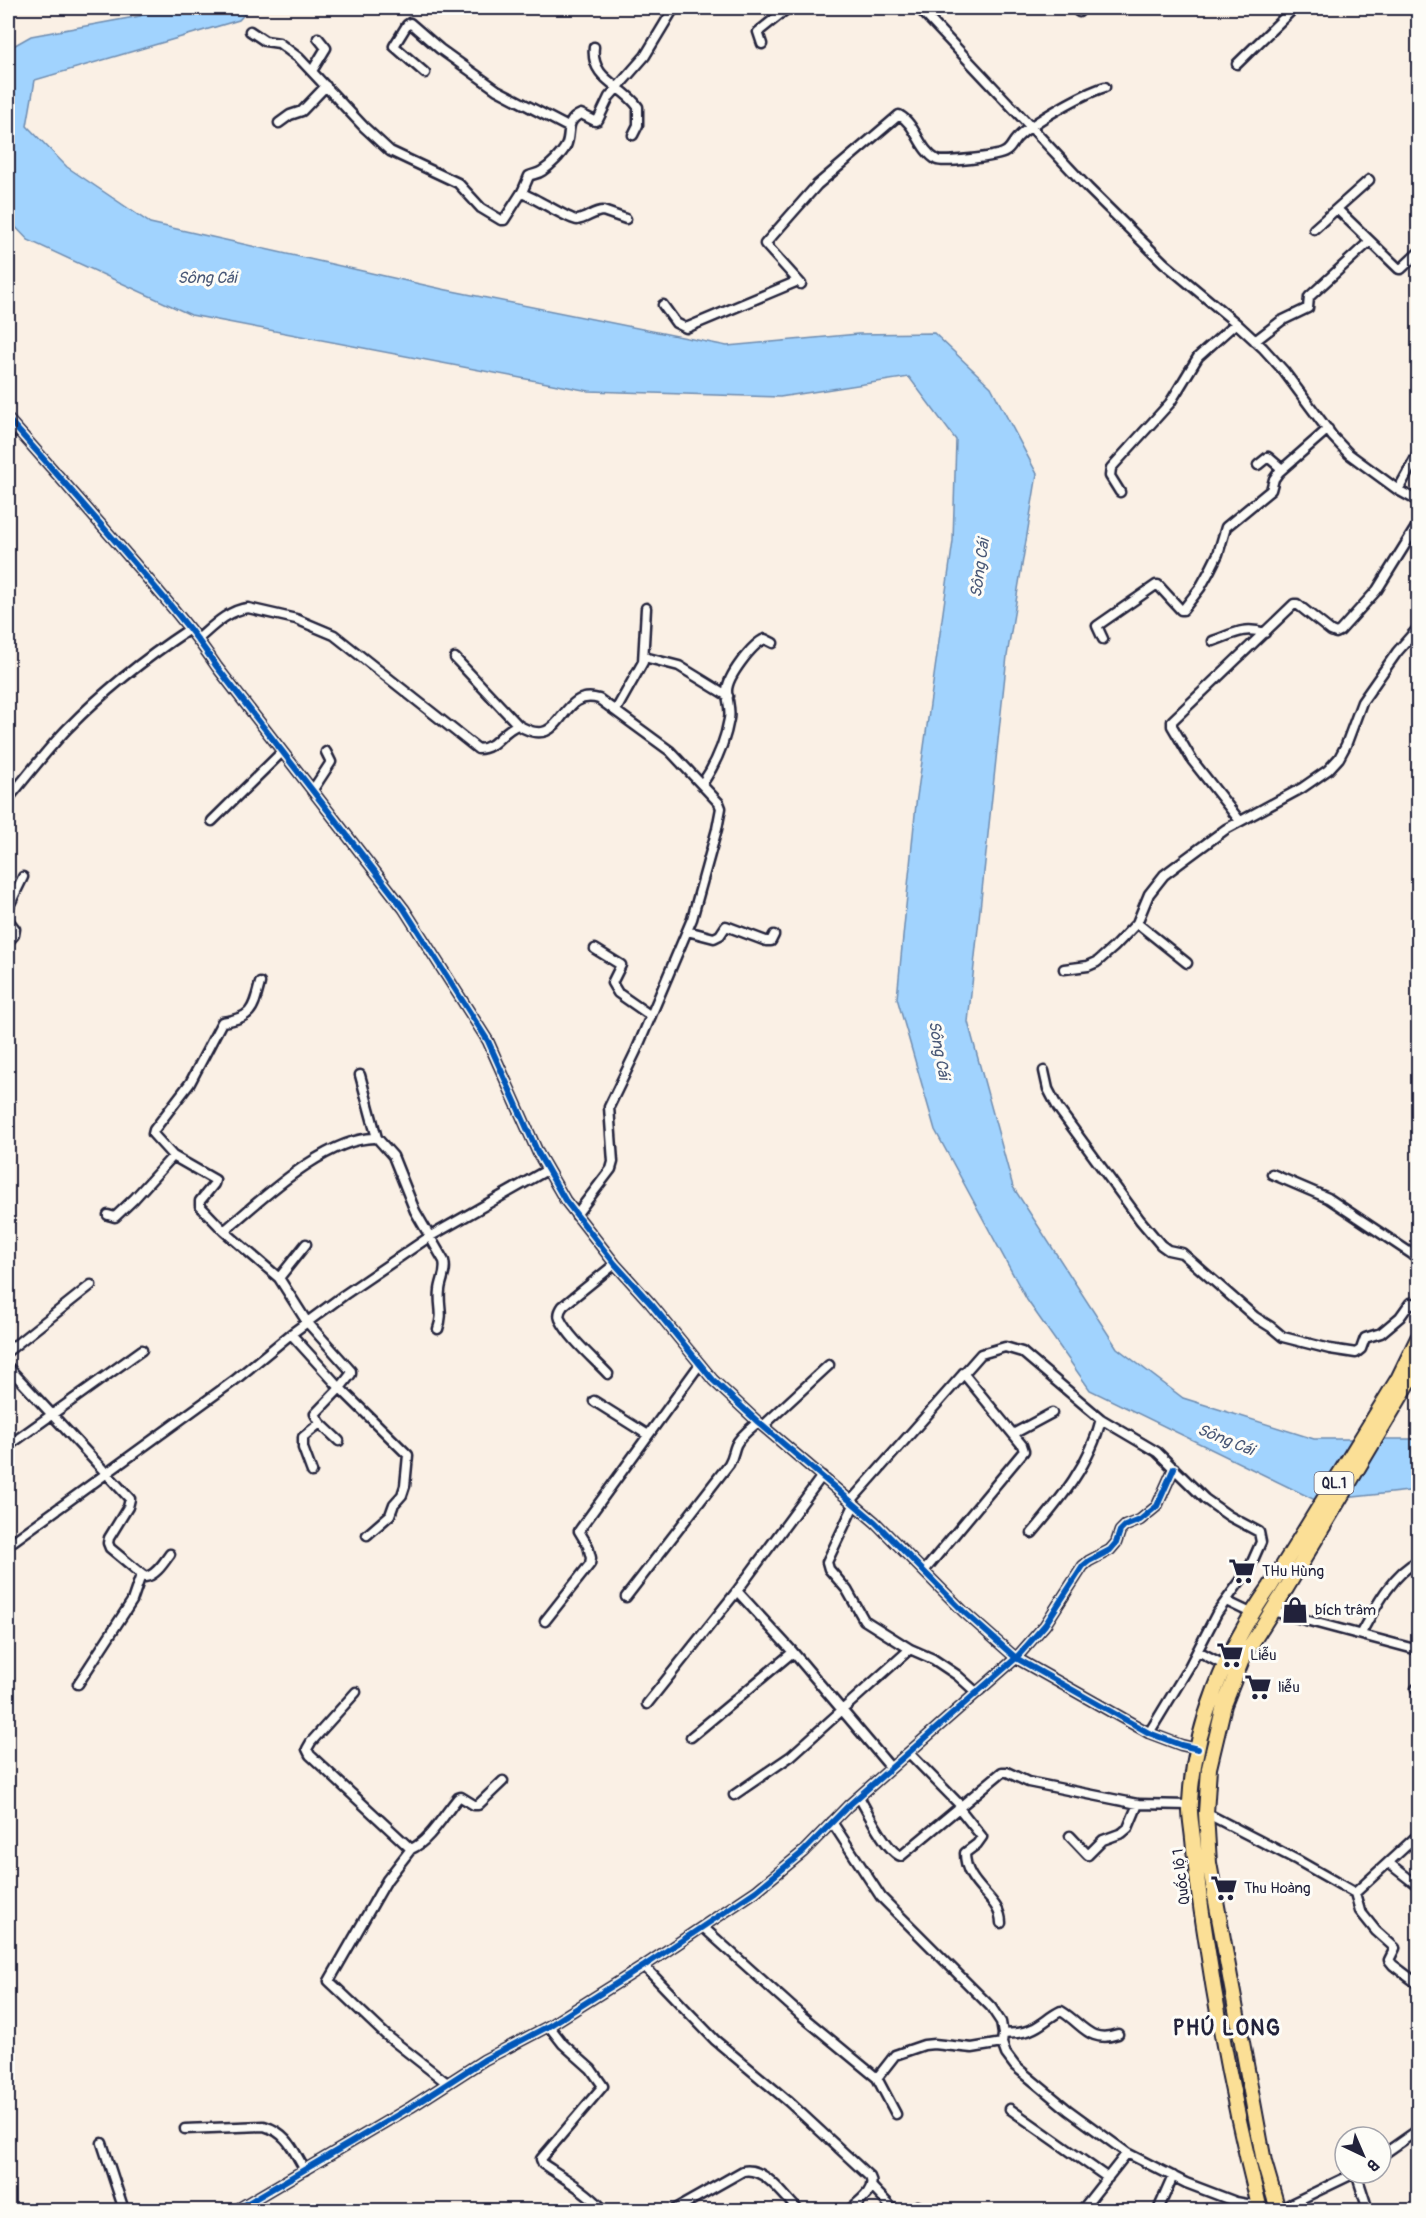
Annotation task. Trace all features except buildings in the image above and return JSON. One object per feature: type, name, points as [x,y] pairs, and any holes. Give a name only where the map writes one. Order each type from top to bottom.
[{"type":"highway","name":"QL.1","points":[[1403,1382],[1419,1338]]},
{"type":"highway","name":"QL.1","points":[[1403,1382],[1419,1367]]},
{"type":"highway","name":"Quốc lộ 1","points":[[1259,2209],[1229,2078],[1199,1897],[1190,1805],[1198,1749],[1208,1710],[1224,1665],[1251,1613],[1403,1382]]},
{"type":"highway","name":"Quốc lộ 1","points":[[1278,2210],[1264,2162],[1209,1863],[1206,1813],[1209,1768],[1224,1705],[1243,1657],[1284,1592],[1403,1382]]},
{"type":"street","points":[[250,31],[265,41],[288,49],[390,151],[458,183],[481,208],[501,220],[506,218],[529,176],[546,168],[565,147],[568,127],[578,114],[597,121],[609,97],[645,56],[674,8]]},
{"type":"street","points":[[762,44],[758,32],[788,8]]},
{"type":"street","points":[[919,8],[1088,188],[1153,252],[1236,323],[1283,370],[1349,454],[1398,490],[1419,501]]},
{"type":"street","points":[[1237,64],[1294,8]]},
{"type":"street","points":[[425,73],[394,46],[406,25],[410,23],[440,50],[497,90],[568,127]]},
{"type":"street","points":[[312,71],[326,48],[318,38]]},
{"type":"street","points":[[594,47],[595,65],[616,89],[638,107],[638,125],[633,135]]},
{"type":"street","points":[[279,123],[290,115],[302,111],[326,86]]},
{"type":"street","points":[[663,305],[676,323],[686,328],[800,283],[770,253],[765,244],[817,185],[899,115],[909,123],[916,137],[931,155],[941,161],[1000,155],[1009,149],[1017,138],[1085,93],[1105,87]]},
{"type":"street","points":[[1314,229],[1369,180]]},
{"type":"street","points":[[522,192],[572,219],[582,219],[603,211],[626,219]]},
{"type":"street","points":[[1337,208],[1400,269],[1419,253]]},
{"type":"street","points":[[1255,341],[1281,321],[1308,308],[1309,297],[1370,241]]},
{"type":"street","points":[[1120,492],[1110,476],[1111,468],[1170,403],[1198,357],[1236,323]]},
{"type":"street","points":[[8,419],[161,593],[404,909],[488,1041],[547,1170],[576,1215],[713,1380],[760,1424],[875,1522],[925,1570],[964,1612],[1016,1658],[1149,1733],[1198,1749]]},
{"type":"street","points":[[8,435],[16,428]]},
{"type":"street","points":[[1103,639],[1097,626],[1156,585],[1183,610],[1210,570],[1218,554],[1226,527],[1271,490],[1274,479],[1282,470],[1328,429]]},
{"type":"street","points":[[1398,490],[1419,454]]},
{"type":"street","points":[[1258,465],[1268,457],[1282,470]]},
{"type":"street","points":[[1240,820],[1192,760],[1172,726],[1172,721],[1296,603],[1331,631],[1336,633],[1340,631],[1377,590],[1419,524]]},
{"type":"street","points":[[198,639],[217,623],[240,609],[248,608],[296,619],[334,635],[478,750],[492,747],[512,727],[518,725]]},
{"type":"street","points":[[616,710],[641,670],[644,657],[646,608]]},
{"type":"street","points":[[1064,969],[1088,966],[1097,962],[1137,924],[1149,894],[1164,875],[1240,820],[1302,788],[1328,770],[1339,758],[1346,745],[1362,702],[1397,652],[1419,628]]},
{"type":"street","points":[[1213,641],[1245,630],[1252,629],[1265,633]]},
{"type":"street","points":[[8,799],[67,730],[112,686],[147,657],[188,630]]},
{"type":"street","points":[[702,784],[715,762],[730,717],[729,685],[753,646],[765,639],[773,643]]},
{"type":"street","points":[[644,657],[679,666],[728,696]]},
{"type":"street","points":[[455,658],[518,725],[536,734],[546,732],[571,705],[591,697],[599,699],[670,751],[684,769],[702,784],[721,808],[692,919],[636,1051],[609,1107],[613,1162],[611,1168],[576,1215]]},
{"type":"street","points":[[212,821],[282,752]]},
{"type":"street","points":[[312,791],[331,762],[326,752]]},
{"type":"street","points":[[8,908],[23,878]]},
{"type":"street","points":[[8,920],[15,932],[8,942]]},
{"type":"street","points":[[1137,924],[1187,963]]},
{"type":"street","points":[[687,931],[714,938],[720,935],[726,926],[766,941],[771,941],[774,935]]},
{"type":"street","points":[[595,949],[621,966],[612,983],[618,993],[651,1016]]},
{"type":"street","points":[[260,983],[254,1006],[239,1020],[222,1022],[190,1083],[153,1134],[173,1156],[215,1180],[200,1203],[224,1231],[279,1278],[307,1322],[351,1371],[340,1388],[315,1414],[320,1423],[339,1441]]},
{"type":"street","points":[[1044,1071],[1048,1089],[1058,1108],[1161,1245],[1168,1250],[1182,1253],[1255,1317],[1283,1337],[1356,1353],[1361,1349],[1365,1338],[1381,1333],[1400,1317],[1410,1304],[1419,1304]]},
{"type":"street","points":[[360,1075],[377,1138],[393,1156],[415,1211],[446,1266],[440,1288],[442,1317],[438,1329]]},
{"type":"street","points":[[224,1231],[281,1182],[344,1143],[358,1139],[377,1138]]},
{"type":"street","points":[[108,1215],[115,1217],[173,1156]]},
{"type":"street","points":[[8,1545],[236,1380],[307,1322],[429,1237],[547,1170]]},
{"type":"street","points":[[1272,1174],[1328,1198],[1419,1258]]},
{"type":"street","points":[[279,1278],[306,1244]]},
{"type":"street","points":[[608,1374],[570,1332],[560,1318],[559,1312],[563,1306],[615,1264]]},
{"type":"street","points":[[8,1351],[91,1285]]},
{"type":"street","points":[[291,1334],[340,1388],[408,1455],[402,1495],[394,1504],[390,1515],[367,1535]]},
{"type":"street","points":[[977,1693],[933,1659],[910,1649],[864,1620],[847,1590],[829,1569],[827,1562],[852,1504],[981,1354],[1005,1347],[1022,1352],[1101,1419],[1157,1452],[1205,1499],[1229,1516],[1259,1532],[1261,1536],[1261,1546],[1253,1561],[1217,1613],[1198,1651],[1149,1733]]},
{"type":"street","points":[[8,1446],[142,1350]]},
{"type":"street","points":[[545,1621],[590,1564],[590,1552],[579,1531],[700,1364]]},
{"type":"street","points":[[626,1597],[729,1464],[738,1442],[829,1365]]},
{"type":"street","points":[[8,1367],[131,1502],[109,1538],[110,1548],[141,1575],[151,1576],[171,1554]]},
{"type":"street","points":[[925,1570],[1024,1451],[1024,1447],[963,1373]]},
{"type":"street","points":[[594,1401],[648,1435]]},
{"type":"street","points":[[1012,1434],[1052,1413]]},
{"type":"street","points":[[1032,1533],[1074,1479],[1098,1431],[1101,1419]]},
{"type":"street","points":[[312,1472],[303,1448],[303,1437],[320,1423]]},
{"type":"street","points":[[236,2211],[411,2107],[484,2060],[549,2026],[704,1927],[771,1880],[891,1768],[910,1754],[1016,1658],[1045,1625],[1083,1566],[1110,1550],[1125,1526],[1140,1520],[1157,1506],[1174,1468]]},
{"type":"street","points":[[647,1704],[737,1591],[822,1476]]},
{"type":"street","points":[[1361,1634],[1396,1578],[1405,1568],[1419,1561]]},
{"type":"street","points":[[78,1684],[132,1601],[141,1575]]},
{"type":"street","points":[[737,1591],[793,1652],[891,1768]]},
{"type":"street","points":[[1226,1601],[1251,1613]]},
{"type":"street","points":[[1272,1611],[1419,1650]]},
{"type":"street","points":[[734,1795],[791,1756],[910,1649]]},
{"type":"street","points":[[1198,1651],[1224,1665]]},
{"type":"street","points":[[692,1737],[793,1652]]},
{"type":"street","points":[[356,1692],[311,1742],[307,1749],[309,1755],[411,1849]]},
{"type":"street","points":[[910,1754],[960,1807],[982,1837],[966,1854],[965,1863],[974,1882],[999,1910],[1000,1923]]},
{"type":"street","points":[[859,1797],[889,1846],[901,1856],[998,1775],[1007,1772],[1038,1784],[1138,1804],[1190,1805]]},
{"type":"street","points":[[447,2084],[386,2035],[329,1981],[387,1880],[411,1849],[416,1847],[430,1832],[458,1798],[461,1797],[477,1806],[503,1780]]},
{"type":"street","points":[[1070,1836],[1088,1855],[1103,1840],[1122,1833],[1128,1828],[1138,1804]]},
{"type":"street","points":[[1206,1813],[1355,1893],[1360,1911],[1376,1931],[1395,1948],[1389,1960],[1419,1984]]},
{"type":"street","points":[[832,1822],[881,1897],[991,2007],[1001,2022],[1002,2043],[1006,2054],[1015,2066],[1068,2110],[1127,2152],[1173,2176],[1221,2197],[1259,2209],[1278,2210],[1333,2184]]},
{"type":"street","points":[[1355,1893],[1390,1864],[1419,1835]]},
{"type":"street","points":[[1390,1864],[1419,1886]]},
{"type":"street","points":[[704,1927],[802,2016],[877,2078],[896,2114]]},
{"type":"street","points":[[644,1966],[715,2040],[789,2102],[867,2173],[873,2181],[872,2187],[849,2211]]},
{"type":"street","points":[[1003,2034],[1024,2032],[1035,2028],[1061,2011],[1093,2036],[1101,2038],[1118,2034]]},
{"type":"street","points":[[549,2026],[563,2044],[591,2069],[603,2086],[541,2159],[543,2164],[579,2188],[604,2211]]},
{"type":"street","points":[[877,2078],[898,2054],[924,2044],[972,2048],[1002,2043]]},
{"type":"street","points":[[1010,2109],[1108,2178]]},
{"type":"street","points":[[185,2129],[264,2126],[276,2130],[283,2134],[305,2170]]},
{"type":"street","points":[[1393,2148],[1419,2130]]},
{"type":"street","points":[[102,2143],[123,2211]]},
{"type":"street","points":[[1082,2211],[1127,2152]]},
{"type":"street","points":[[674,2211],[743,2170],[752,2169],[762,2173],[798,2211]]},
{"type":"street","points":[[1158,2211],[1173,2176]]},
{"type":"street","points":[[1360,2185],[1368,2211]]},
{"type":"street","points":[[872,2187],[894,2211]]},
{"type":"water","name":"Sông Cái","points":[[153,8],[250,8],[239,20],[35,80],[27,126],[67,167],[150,223],[442,289],[727,346],[858,334],[934,333],[991,387],[1037,474],[1007,656],[968,1022],[1013,1187],[1117,1348],[1183,1398],[1314,1439],[1418,1439],[1418,1490],[1317,1501],[1090,1390],[1027,1300],[935,1130],[897,998],[916,804],[953,541],[956,440],[909,377],[780,397],[589,391],[191,315],[28,240],[8,219],[8,49],[31,36],[140,16]]},
{"type":"cycle path","points":[[8,419],[182,619],[404,909],[488,1041],[538,1153],[565,1200],[615,1264],[713,1380],[758,1422],[875,1522],[964,1612],[1016,1658],[1149,1733],[1198,1749]]},
{"type":"cycle path","points":[[236,2210],[411,2107],[484,2060],[549,2026],[756,1891],[803,1852],[848,1806],[1016,1658],[1045,1625],[1083,1566],[1110,1550],[1125,1526],[1140,1520],[1157,1506],[1174,1468]]},
{"type":"place","name":"THu Hùng","points":[[1242,1571]]},
{"type":"place","name":"bích trâm","points":[[1295,1610]]},
{"type":"place","name":"Liễu","points":[[1230,1655]]},
{"type":"place","name":"liễu","points":[[1258,1687]]},
{"type":"place","name":"Thu Hoàng","points":[[1224,1888]]},
{"type":"district","name":"PHÚ LONG","points":[[1227,2028]]}]
